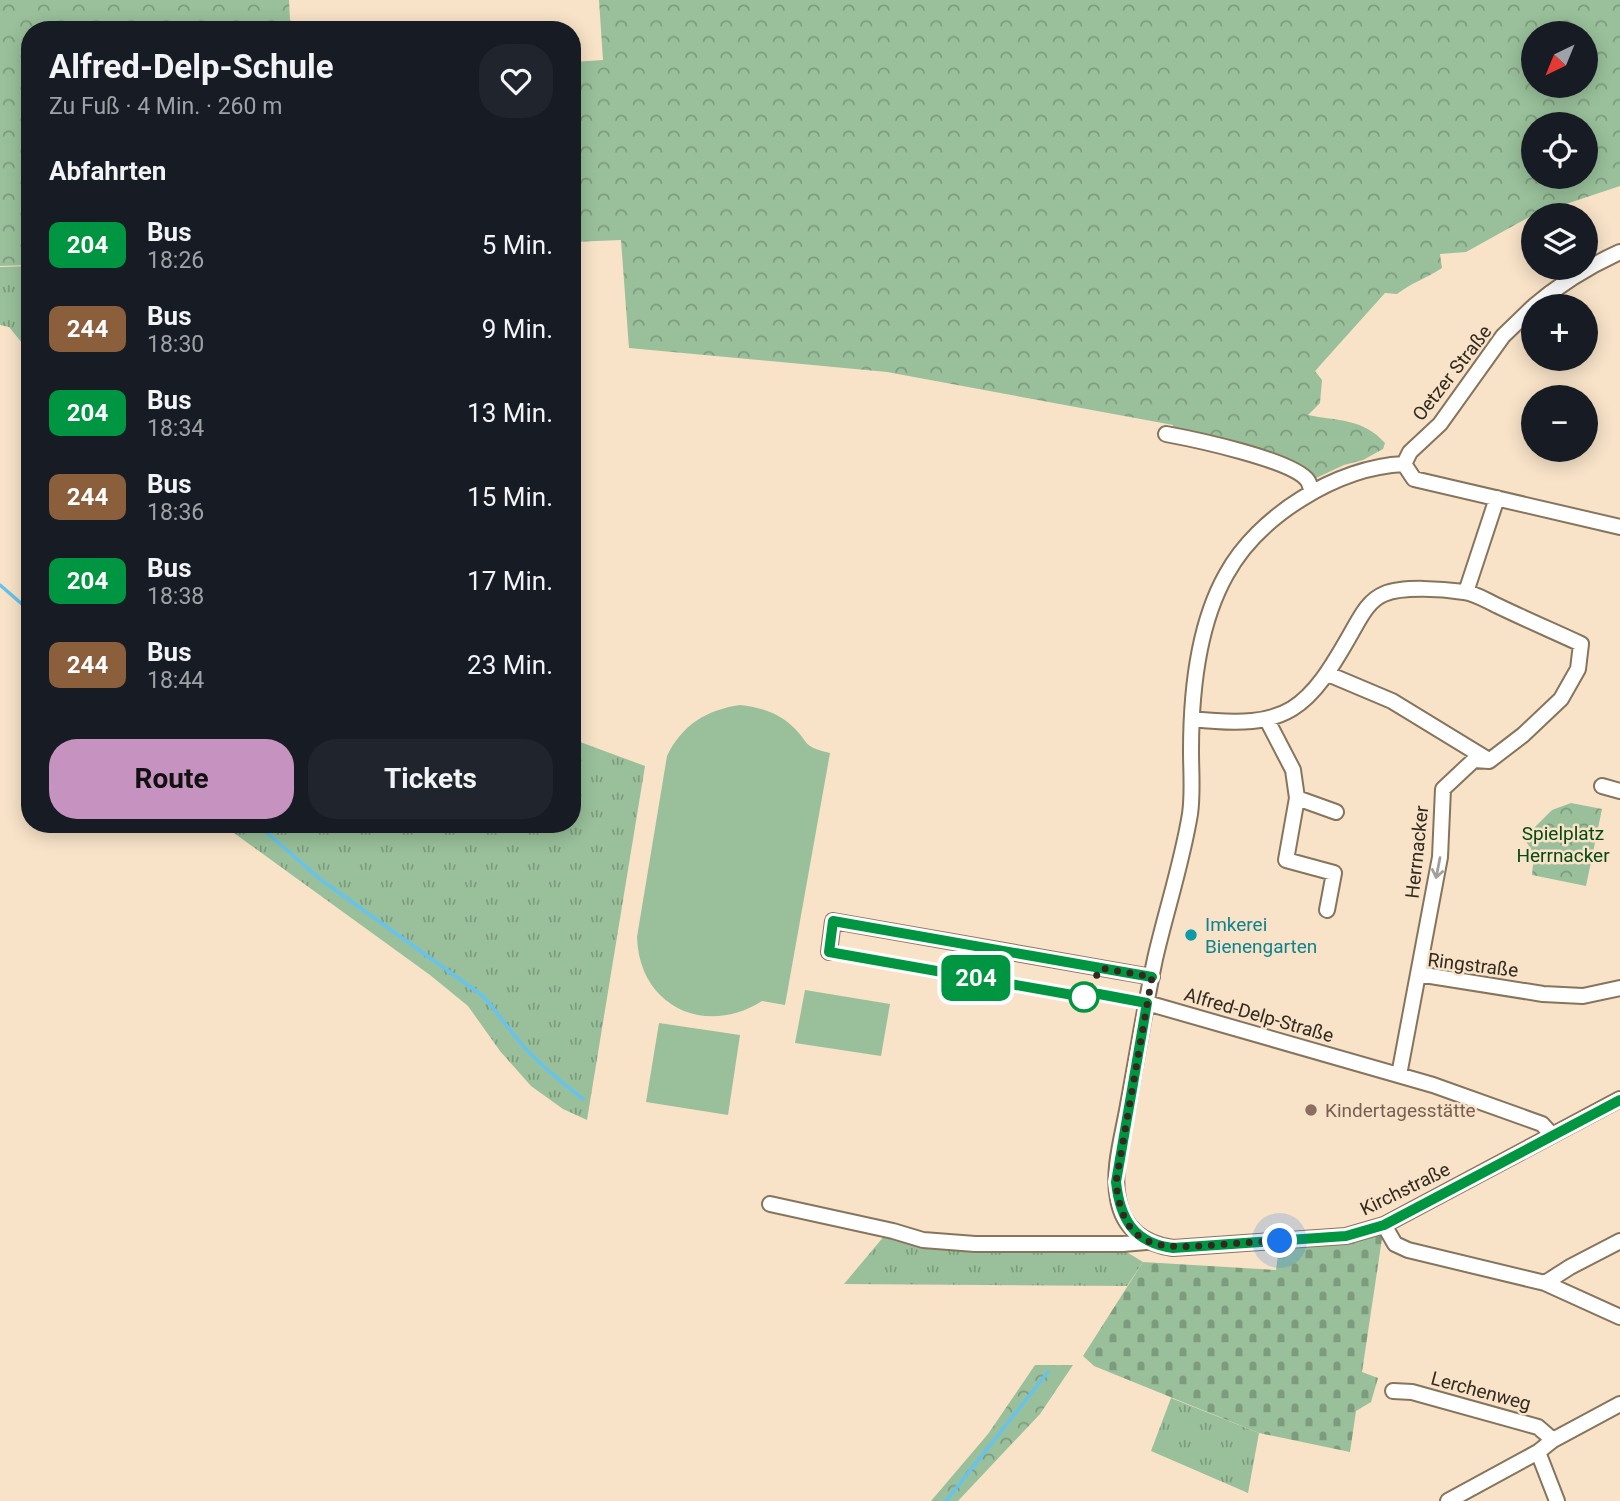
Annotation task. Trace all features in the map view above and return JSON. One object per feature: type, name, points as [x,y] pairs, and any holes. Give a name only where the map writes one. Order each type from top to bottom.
[{"type":"street","name":"Oetzer Straße","points":[[1549,294],[1598,262],[1620,253]]},
{"type":"street","name":"Oetzer Straße","points":[[1404,464],[1410,452],[1440,424],[1503,337],[1521,320]]},
{"type":"street","points":[[1166,434],[1229,447],[1292,469],[1308,480],[1311,492]]},
{"type":"street","points":[[1146,1241],[1127,1222],[1118,1203],[1116,1182],[1152,977],[1190,815],[1194,681],[1212,610],[1226,574],[1264,529],[1311,492],[1381,465],[1404,464],[1414,479],[1620,527]]},
{"type":"street","points":[[1466,592],[1497,498]]},
{"type":"street","name":"Herrnacker","points":[[1193,719],[1230,723],[1267,720],[1290,710],[1313,693],[1328,674],[1366,608],[1383,594],[1412,589],[1466,592],[1581,644],[1577,669],[1561,699],[1489,761],[1474,760],[1443,789],[1440,856],[1418,974]]},
{"type":"street","points":[[1328,674],[1392,701],[1489,761]]},
{"type":"street","points":[[1267,720],[1293,770],[1297,798],[1286,860],[1334,873],[1327,910]]},
{"type":"street","points":[[1602,786],[1620,791]]},
{"type":"street","points":[[1297,798],[1336,812]]},
{"type":"street","points":[[829,952],[833,921],[1152,977]]},
{"type":"street","name":"Ringstraße","points":[[1399,1075],[1418,974],[1544,994],[1583,996],[1620,988]]},
{"type":"street","name":"Alfred-Delp-Straße","points":[[1147,1003],[1399,1075]]},
{"type":"street","points":[[1399,1075],[1542,1124],[1552,1135]]},
{"type":"street","name":"Kirchstraße","points":[[770,1204],[923,1240],[975,1244],[1123,1244],[1146,1241],[1173,1248],[1346,1236],[1384,1225],[1620,1100]]},
{"type":"street","points":[[1384,1225],[1395,1244],[1408,1250],[1545,1283],[1620,1317]]},
{"type":"street","points":[[1545,1283],[1570,1266],[1620,1241]]},
{"type":"street","name":"Lerchenweg","points":[[1393,1391],[1412,1392],[1538,1427],[1553,1440]]},
{"type":"street","points":[[1448,1501],[1620,1404]]},
{"type":"street","points":[[1538,1452],[1557,1501]]},
{"type":"green space","points":[[0,0],[289,0],[291,21],[21,21],[21,265],[0,266]]},
{"type":"green space","points":[[599,0],[1620,0],[1620,186],[1569,203],[1521,203],[1521,222],[1466,252],[1440,254],[1442,268],[1397,294],[1385,293],[1315,371],[1322,380],[1320,403],[1308,415],[1339,420],[1368,429],[1385,443],[1383,449],[1363,460],[1344,465],[1314,479],[1173,434],[1173,425],[887,372],[629,348],[621,240],[581,242],[581,61],[603,60]]},
{"type":"green space","points":[[21,266],[21,342],[9,327],[0,325],[0,267]]},
{"type":"green space","points":[[740,705],[773,713],[791,725],[810,746],[830,753],[785,1005],[762,1001],[741,1011],[719,1016],[698,1015],[679,1009],[663,998],[650,982],[641,961],[637,937],[667,756],[680,736],[696,721],[716,711]]},
{"type":"green space","points":[[581,742],[645,766],[587,1120],[563,1109],[531,1086],[500,1051],[468,1006],[430,975],[234,833],[581,833]]},
{"type":"green space","name":"Spielplatz Herrnacker","points":[[1571,803],[1602,809],[1586,886],[1532,875],[1534,854],[1524,838],[1552,810]]},
{"type":"green space","points":[[805,990],[890,1004],[881,1056],[795,1043]]},
{"type":"green space","points":[[659,1023],[740,1035],[728,1115],[646,1102]]},
{"type":"green space","points":[[1384,1225],[1362,1372],[1378,1378],[1371,1402],[1356,1411],[1350,1452],[1259,1433],[1094,1366],[1083,1356],[1143,1262],[1276,1270],[1280,1241]]},
{"type":"green space","points":[[885,1235],[1125,1251],[1143,1262],[1127,1286],[844,1284]]},
{"type":"green space","points":[[1035,1365],[1073,1365],[1040,1414],[958,1501],[931,1501],[988,1434]]},
{"type":"green space","points":[[1171,1398],[1259,1433],[1248,1493],[1151,1451]]},
{"type":"waterway","points":[[0,585],[21,603]]},
{"type":"waterway","points":[[267,833],[320,879],[483,996],[525,1048],[583,1099]]},
{"type":"waterway","points":[[946,1501],[1048,1372]]},
{"type":"bus line","name":"204","points":[[1152,977],[833,921],[829,952],[1084,997],[1099,994],[1147,1003],[1116,1182],[1118,1203],[1127,1222],[1146,1241],[1156,1245],[1173,1248],[1346,1236],[1384,1225],[1620,1100]]},
{"type":"place","name":"Imkerei Bienengarten","points":[[1191,935]]},
{"type":"place","name":"Kindertagesstätte","points":[[1311,1110]]},
{"type":"route","points":[[1084,997],[1101,968],[1152,977],[1116,1182],[1118,1203],[1135,1232],[1146,1241],[1173,1248],[1280,1241]]}]
